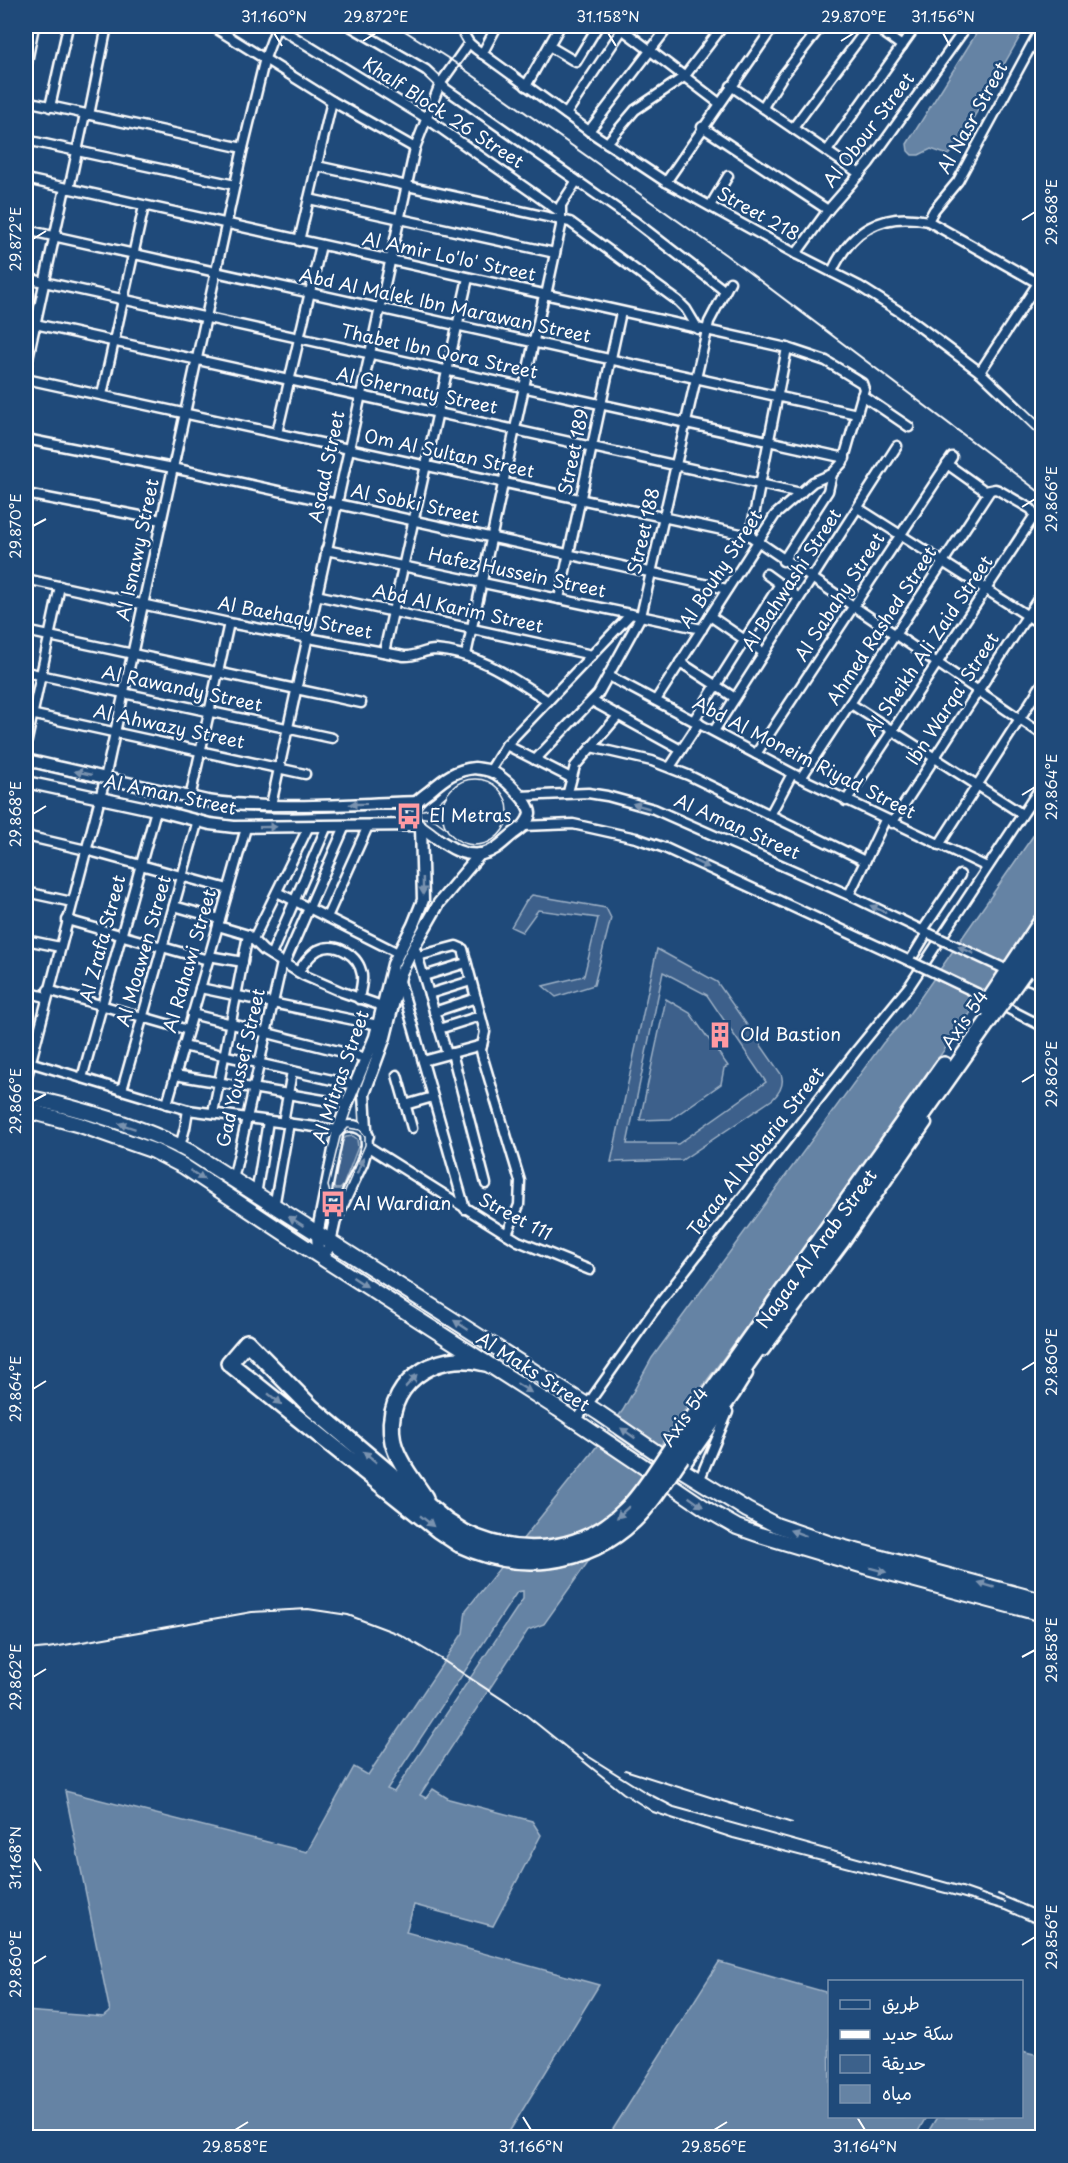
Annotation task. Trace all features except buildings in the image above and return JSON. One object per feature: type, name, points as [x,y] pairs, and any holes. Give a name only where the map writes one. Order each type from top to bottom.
[{"type":"highway","name":"Axis 54","points":[[1016,970],[1042,921]]},
{"type":"highway","name":"Axis 54","points":[[462,1538],[431,1508],[312,1408],[247,1342],[229,1363],[438,1530],[462,1538],[518,1549],[554,1548],[578,1541],[609,1524],[626,1510],[673,1458],[987,1005],[1042,942]]},
{"type":"highway","points":[[431,1508],[396,1452],[392,1432],[397,1401],[414,1377],[432,1365],[460,1359],[485,1363]]},
{"type":"main road","name":"Al Maks Street","points":[[26,1096],[81,1111],[159,1137],[180,1147],[598,1413],[673,1458],[699,1481],[747,1510],[792,1532],[1042,1614]]},
{"type":"main road","name":"Al Maks Street","points":[[26,1110],[80,1125],[154,1151],[173,1161],[737,1527],[1042,1601]]},
{"type":"main road","points":[[405,1311],[415,1295]]},
{"type":"street","points":[[50,107],[68,26]]},
{"type":"street","points":[[26,367],[44,282],[87,115],[107,26]]},
{"type":"street","points":[[212,26],[332,101],[415,148]]},
{"type":"street","name":"Al Isnawy Street","points":[[26,1080],[28,1062],[100,797],[243,148],[265,58],[276,26]]},
{"type":"street","name":"Khalf Block 26 Street","points":[[276,26],[426,118],[561,215]]},
{"type":"street","points":[[350,26],[426,70],[440,84],[633,220],[725,291]]},
{"type":"street","name":"Street 218","points":[[459,26],[469,43],[482,54],[666,182],[832,272],[893,308],[980,372],[1042,430]]},
{"type":"street","points":[[482,54],[497,26]]},
{"type":"street","points":[[526,86],[560,26]]},
{"type":"street","points":[[549,46],[576,62],[598,26]]},
{"type":"street","points":[[590,131],[669,26]]},
{"type":"street","points":[[607,143],[635,110],[684,77],[723,26]]},
{"type":"street","points":[[666,182],[774,26]]},
{"type":"street","points":[[763,107],[782,77],[821,26]]},
{"type":"street","points":[[792,128],[869,26]]},
{"type":"street","points":[[874,26],[902,46]]},
{"type":"street","points":[[826,151],[916,26]]},
{"type":"street","name":"Al Obour Street","points":[[796,254],[828,210],[860,174],[967,26]]},
{"type":"street","name":"Al Nasr Street","points":[[928,221],[958,181],[1042,26]]},
{"type":"street","points":[[26,61],[31,27]]},
{"type":"street","points":[[566,114],[624,28],[719,103]]},
{"type":"street","name":"Asaad Street","points":[[271,806],[415,148],[440,84],[469,43]]},
{"type":"street","points":[[731,86],[860,174]]},
{"type":"street","points":[[26,101],[243,148]]},
{"type":"street","points":[[299,241],[332,101]]},
{"type":"street","points":[[702,127],[828,210]]},
{"type":"street","points":[[26,140],[235,185]]},
{"type":"street","points":[[317,166],[561,215],[678,301],[702,330]]},
{"type":"street","points":[[710,206],[728,176]]},
{"type":"street","name":"Al Amir Lo'lo' Street","points":[[26,179],[787,348],[826,362],[860,382],[864,387],[862,395]]},
{"type":"street","points":[[466,655],[513,429],[555,253],[561,205],[576,182]]},
{"type":"street","points":[[309,199],[555,253]]},
{"type":"street","points":[[102,395],[144,206]]},
{"type":"street","points":[[832,272],[846,245],[878,224],[897,218],[928,221],[1038,283],[980,372]]},
{"type":"street","name":"Abd Al Malek Ibn Marawan Street","points":[[26,230],[857,414]]},
{"type":"street","points":[[277,434],[321,245]]},
{"type":"street","name":"Thabet Ibn Qora Street","points":[[26,278],[845,458]]},
{"type":"street","points":[[384,652],[468,278]]},
{"type":"street","name":"Street 188","points":[[535,759],[592,701],[609,676],[636,615],[651,572],[686,423],[696,378],[702,330],[730,282]]},
{"type":"street","name":"Street 189","points":[[559,599],[621,312]]},
{"type":"street","name":"Al Ghernaty Street","points":[[26,322],[801,492]]},
{"type":"street","points":[[750,537],[787,348]]},
{"type":"street","name":"Om Al Sultan Street","points":[[26,379],[750,537],[1042,734]]},
{"type":"street","points":[[783,561],[828,491],[832,474],[845,458],[862,395],[909,427]]},
{"type":"street","name":"Al Sobki Street","points":[[26,439],[173,468],[727,588]]},
{"type":"street","name":"Al Bahwashi Street","points":[[714,731],[897,446]]},
{"type":"street","name":"Al Sabahy Street","points":[[756,754],[950,461],[989,492]]},
{"type":"street","name":"Al Bouhy Street","points":[[656,700],[727,588],[781,510],[818,479],[832,474]]},
{"type":"street","name":"Al Sheikh Ali Zaid Street","points":[[846,801],[1034,518],[1035,515],[1031,509],[995,489],[989,492]]},
{"type":"street","name":"Ahmed Rashed Street","points":[[801,778],[989,492]]},
{"type":"street","points":[[26,494],[161,520]]},
{"type":"street","points":[[858,508],[1042,625]]},
{"type":"street","name":"Hafez Hussein Street","points":[[326,550],[702,629]]},
{"type":"street","points":[[766,574],[799,598]]},
{"type":"street","name":"Al Baehaqy Street","points":[[26,579],[229,623],[384,652],[409,656],[431,650],[466,655],[492,666],[548,701]]},
{"type":"street","points":[[670,767],[716,685],[780,584]]},
{"type":"street","points":[[26,745],[29,714],[60,586]]},
{"type":"street","name":"Ibn Warqa' Street","points":[[849,895],[888,821],[933,758],[1042,593]]},
{"type":"street","name":"Abd Al Karim Street","points":[[316,595],[592,655]]},
{"type":"street","points":[[490,771],[506,744],[592,655],[636,615]]},
{"type":"street","points":[[710,616],[764,652]]},
{"type":"street","points":[[190,798],[229,623]]},
{"type":"street","points":[[26,631],[360,703]]},
{"type":"street","points":[[680,662],[735,698]]},
{"type":"street","name":"Al Rawandy Street","points":[[26,672],[332,738]]},
{"type":"street","name":"Abd Al Moneim Riyad Street","points":[[609,676],[792,774],[987,867]]},
{"type":"street","points":[[939,845],[1042,684]]},
{"type":"street","points":[[592,701],[681,750]]},
{"type":"street","points":[[850,704],[1022,814]]},
{"type":"street","name":"Al Ahwazy Street","points":[[29,714],[305,774]]},
{"type":"street","points":[[568,792],[575,766],[618,716]]},
{"type":"street","points":[[506,744],[571,778]]},
{"type":"street","points":[[591,747],[670,767],[865,861]]},
{"type":"street","name":"Al Aman Street","points":[[26,760],[190,798],[228,804],[271,806],[417,802]]},
{"type":"street","points":[[475,768],[490,771],[501,777],[520,796],[530,811],[523,826],[495,849],[480,854],[467,854],[454,850],[419,826],[413,811],[417,802],[440,781],[453,773],[475,768]]},
{"type":"street","points":[[770,815],[792,774]]},
{"type":"street","name":"Al Aman Street","points":[[26,782],[222,826],[246,828],[419,826]]},
{"type":"street","name":"Teraa Al Nobaria Street","points":[[576,1421],[652,1313],[856,1050],[910,985],[1042,785]]},
{"type":"street","name":"Al Aman Street","points":[[520,796],[535,797],[568,792],[607,796],[654,809],[1016,970],[1042,985]]},
{"type":"street","name":"Al Zrafa Street","points":[[82,1078],[156,810]]},
{"type":"street","name":"Al Moawen Street","points":[[122,1090],[198,820]]},
{"type":"street","points":[[523,826],[557,823],[581,825],[636,838],[665,848],[911,962],[987,1005],[1042,1026]]},
{"type":"street","points":[[213,1113],[243,962],[251,938],[277,892],[309,826]]},
{"type":"street","points":[[271,955],[327,826]]},
{"type":"street","name":"Gad Youssef Street","points":[[233,1180],[283,964],[345,826]]},
{"type":"street","points":[[327,917],[368,826]]},
{"type":"street","name":"Al Mitras Street","points":[[322,1258],[317,1235],[338,1130],[378,1025],[388,978],[421,908],[423,893],[419,826]]},
{"type":"street","name":"Al Rahawi Street","points":[[166,1104],[246,828]]},
{"type":"street","points":[[26,836],[228,889]]},
{"type":"street","name":"Al Mitras Street","points":[[322,1258],[330,1242],[335,1220],[362,1163],[368,1141],[364,1102],[366,1085],[385,1037],[399,980],[433,913],[480,854]]},
{"type":"street","points":[[911,962],[960,875]]},
{"type":"street","points":[[26,892],[72,902]]},
{"type":"street","points":[[277,892],[398,953]]},
{"type":"street","points":[[174,906],[219,922],[251,938],[283,964],[298,972],[358,999],[382,1006]]},
{"type":"street","points":[[421,908],[433,913]]},
{"type":"street","points":[[67,920],[208,958],[243,962]]},
{"type":"street","points":[[26,940],[60,947]]},
{"type":"street","points":[[415,945],[486,1184]]},
{"type":"street","points":[[418,957],[459,946],[463,949],[486,1036],[482,1045],[482,1056],[520,1181],[519,1205],[507,1234]]},
{"type":"street","points":[[298,972],[310,956],[318,950],[337,948],[346,951],[359,965],[362,974],[358,999]]},
{"type":"street","points":[[1016,970],[1042,958]]},
{"type":"street","points":[[424,976],[466,963]]},
{"type":"street","points":[[399,980],[465,1209]]},
{"type":"street","points":[[429,994],[471,981]]},
{"type":"street","points":[[200,988],[378,1025]]},
{"type":"street","points":[[26,992],[47,993],[102,1005],[188,1030]]},
{"type":"street","points":[[434,1012],[476,998]]},
{"type":"street","points":[[192,1014],[366,1058]]},
{"type":"street","points":[[439,1029],[480,1016]]},
{"type":"street","points":[[423,1061],[482,1045]]},
{"type":"street","points":[[183,1046],[354,1085]]},
{"type":"street","points":[[28,1062],[188,1110],[338,1130],[354,1126],[364,1131],[368,1141]]},
{"type":"street","points":[[274,1207],[292,1071]]},
{"type":"street","points":[[175,1075],[347,1104]]},
{"type":"street","points":[[397,1075],[412,1128]]},
{"type":"street","points":[[405,1105],[433,1097]]},
{"type":"street","points":[[173,1161],[180,1147],[188,1110]]},
{"type":"street","points":[[255,1195],[268,1121]]},
{"type":"street","name":"Nagaa Al Arab Street","points":[[699,1481],[735,1395],[753,1366],[927,1123]]},
{"type":"street","name":"Street 111","points":[[368,1141],[465,1209],[507,1234],[530,1246],[590,1269]]},
{"type":"street","name":"Nagaa Al Arab Street","points":[[673,1458],[735,1395]]},
{"type":"green space","points":[[532,895],[606,908],[611,918],[594,985],[556,997],[543,986],[584,976],[598,918],[538,910],[522,932],[511,927]]},
{"type":"green space","points":[[657,949],[717,982],[781,1074],[782,1084],[780,1091],[773,1099],[682,1160],[611,1162]],"holes":[[[663,972],[707,995],[766,1082],[678,1144],[627,1144]]]},
{"type":"green space","points":[[666,999],[690,1013],[728,1066],[724,1068],[721,1084],[671,1119],[640,1120]]},
{"type":"green space","points":[[353,1136],[357,1139],[358,1147],[343,1186],[335,1189],[331,1183],[343,1140]]},
{"type":"water","points":[[981,26],[1026,26],[955,150],[948,155],[931,149],[919,155],[912,155],[908,151],[907,144]]},
{"type":"water","points":[[1042,823],[1042,912],[776,1287],[668,1433],[607,1535],[544,1624],[528,1630],[420,1795],[426,1798],[433,1789],[449,1799],[532,1821],[541,1835],[493,1926],[414,1905],[406,1932],[599,1985],[506,2137],[26,2137],[26,2011],[104,2017],[110,2012],[65,1791],[307,1852],[354,1767],[368,1775],[463,1633],[466,1610],[591,1454],[623,1410],[652,1358],[883,1043],[907,1017]],"holes":[[[523,1591],[523,1599],[394,1792],[387,1789],[517,1592]]]},
{"type":"water","points":[[719,1962],[828,1993],[828,2118],[925,2118],[915,2137],[608,2137]]},
{"type":"water","points":[[1023,2051],[1042,2056],[1042,2137],[925,2137],[936,2118],[1023,2118]]},
{"type":"tram line","points":[[26,766],[225,811],[423,810],[432,808],[447,795]]},
{"type":"tram line","points":[[475,779],[488,782],[498,789],[505,799],[508,812],[505,825],[498,835],[488,842],[475,845],[462,842],[452,835],[445,825],[442,812],[445,799],[452,789],[462,782],[475,779]]},
{"type":"tram line","points":[[414,816],[435,820],[447,829]]},
{"type":"tram line","points":[[348,1128],[360,1130],[365,1136],[365,1145],[344,1193],[333,1204],[328,1186],[340,1137],[348,1128]]},
{"type":"railway","points":[[397,26],[454,62],[726,255],[1042,494]]},
{"type":"railway","points":[[26,1650],[252,1612],[308,1609],[348,1615],[401,1635],[441,1659],[526,1715],[623,1793],[653,1812],[733,1838],[961,1897],[1005,1910],[1042,1926]]},
{"type":"railway","points":[[583,1753],[645,1792],[674,1807],[962,1887],[1005,1902]]},
{"type":"railway","points":[[625,1770],[792,1823]]},
{"type":"railway","points":[[998,1894],[1042,1913]]},
{"type":"place","name":"El Metras","points":[[409,816]]},
{"type":"place","name":"Old Bastion","points":[[720,1035]]},
{"type":"place","name":"Al Wardian","points":[[333,1204]]}]
